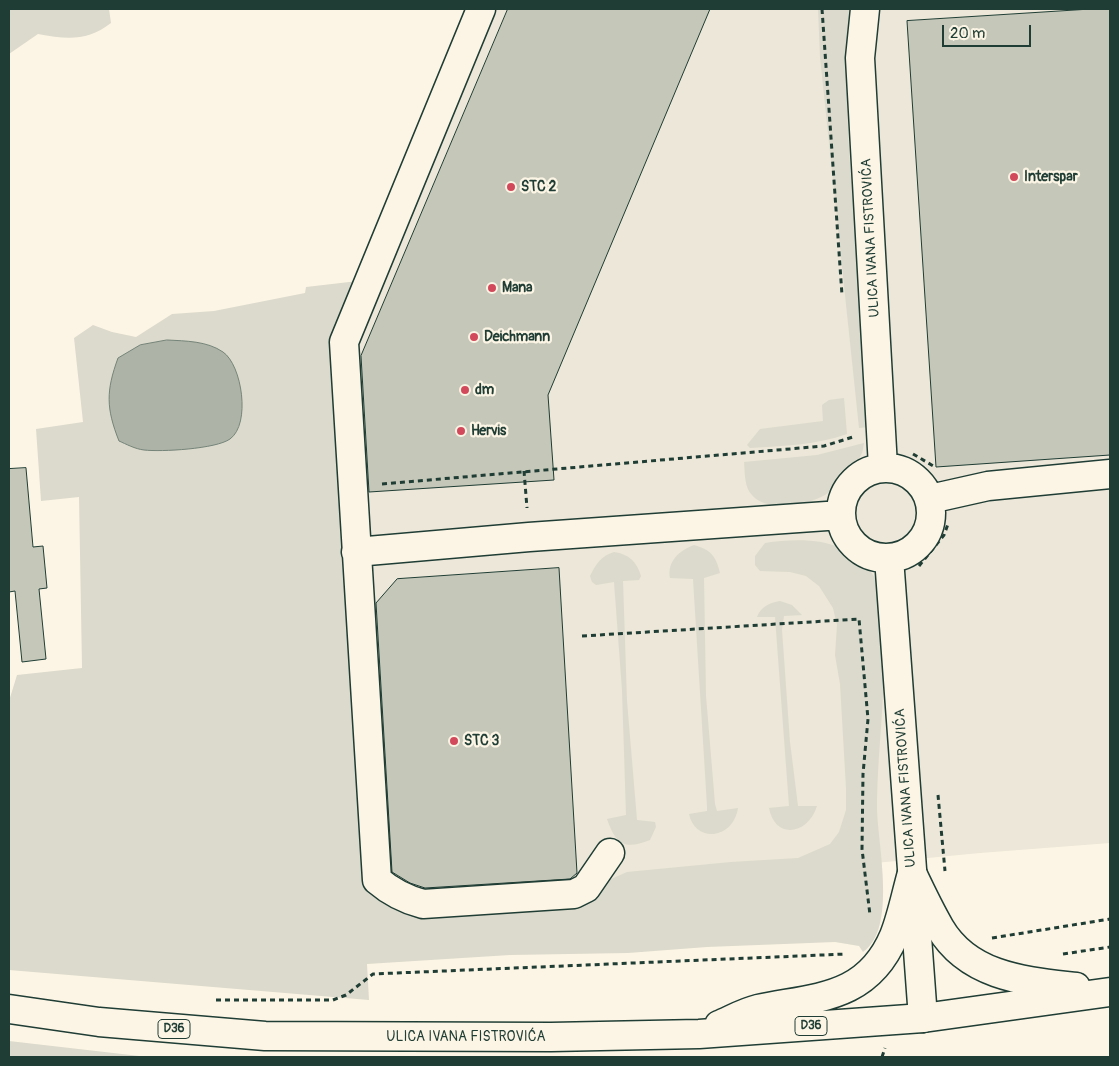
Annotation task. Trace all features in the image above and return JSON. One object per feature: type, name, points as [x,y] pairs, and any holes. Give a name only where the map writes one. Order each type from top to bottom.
[{"type":"main road","points":[[481,9],[344,342],[351,486],[377,880],[389,891],[406,900],[423,904],[574,894],[586,888],[610,853]]},
{"type":"main road","name":"ULICA IVANA FISTROVIĆA","points":[[865,9],[860,58],[883,467]]},
{"type":"main road","points":[[883,467],[898,469],[912,475],[923,485],[930,499],[932,512],[930,526],[924,538],[903,555],[889,558],[869,555],[853,543],[843,525],[841,515],[844,498],[852,483],[866,472],[883,467]]},
{"type":"main road","points":[[930,499],[988,486],[1110,474]]},
{"type":"main road","points":[[356,552],[529,537],[841,515]]},
{"type":"main road","name":"ULICA IVANA FISTROVIĆA","points":[[889,558],[923,1018]]},
{"type":"main road","points":[[699,1034],[755,1010],[822,998],[842,992],[862,978],[883,956],[894,936],[912,873]]},
{"type":"main road","points":[[912,873],[941,930],[957,948],[979,966],[993,973],[1027,982],[1110,992]]},
{"type":"main road","name":"ULICA IVANA FISTROVIĆA","points":[[9,1009],[99,1022],[265,1036],[551,1038],[699,1034],[923,1018],[1110,992]]},
{"type":"path","points":[[822,9],[842,298]]},
{"type":"path","points":[[851,428],[852,438]]},
{"type":"path","points":[[351,486],[824,446],[882,431]]},
{"type":"path","points":[[524,471],[529,537]]},
{"type":"path","points":[[582,636],[859,619],[868,719],[862,849],[870,922]]},
{"type":"path","points":[[990,938],[1110,919]]},
{"type":"path","points":[[1057,955],[1110,947]]},
{"type":"path","points":[[215,1000],[333,1000],[346,995],[373,974],[859,953],[874,966]]},
{"type":"shaded area","points":[[9,9],[109,9],[111,23],[93,33],[76,38],[38,34],[9,54]]},
{"type":"shaded area","points":[[469,9],[1110,9],[1110,843],[980,853],[371,911],[346,567],[358,281]]},
{"type":"shaded area","points":[[818,9],[855,9],[850,47],[848,122],[865,326],[868,427],[859,428],[820,57]]},
{"type":"shaded area","points":[[358,281],[334,341],[380,900],[402,912],[428,915],[598,892],[609,880],[627,872],[798,858],[830,844],[839,832],[846,810],[840,684],[835,655],[837,625],[833,608],[819,586],[806,576],[790,572],[760,571],[755,565],[755,556],[765,543],[797,540],[812,541],[841,548],[854,556],[866,566],[876,580],[879,593],[884,657],[877,810],[882,865],[883,906],[880,925],[873,941],[863,952],[859,946],[835,942],[707,947],[628,953],[510,955],[367,964],[369,1000],[9,970],[9,701],[17,675],[82,668],[79,497],[41,501],[36,429],[83,422],[74,338],[93,325],[112,332],[136,337],[172,314],[214,311],[305,293],[306,287]]},
{"type":"shaded area","points":[[167,340],[196,342],[217,348],[230,359],[239,381],[242,408],[237,431],[230,439],[213,445],[163,451],[141,449],[119,441],[112,419],[109,400],[111,380],[118,358],[140,345]]},
{"type":"shaded area","points":[[844,398],[847,434],[823,441],[799,444],[750,448],[747,445],[760,429],[823,421],[822,405],[829,400]]},
{"type":"shaded area","points":[[864,443],[862,454],[850,470],[829,492],[818,499],[798,504],[766,504],[749,492],[745,479],[744,462],[817,455]]},
{"type":"shaded area","points":[[694,545],[712,554],[717,562],[720,573],[704,578],[706,696],[715,804],[717,811],[738,808],[735,819],[729,827],[722,832],[714,834],[698,830],[689,814],[707,811],[693,579],[670,578],[673,561],[679,553]]},
{"type":"shaded area","points":[[614,552],[632,560],[641,576],[639,580],[623,581],[627,701],[637,820],[655,822],[656,827],[650,840],[634,845],[628,845],[618,840],[610,828],[607,819],[626,815],[622,690],[614,582],[596,585],[592,582],[590,576],[599,561]]},
{"type":"shaded area","points":[[780,601],[792,605],[802,615],[784,616],[782,630],[790,742],[798,806],[817,806],[813,816],[807,823],[792,830],[784,829],[778,825],[772,818],[769,808],[789,806],[775,617],[757,617],[766,606]]},
{"type":"shaded area","points":[[9,1041],[148,1057],[9,1057]]},
{"type":"building","name":"STC 2","points":[[508,9],[710,9],[548,395],[554,480],[369,492],[361,356]]},
{"type":"building","name":"Interspar","points":[[1110,9],[1110,455],[936,467],[907,21]]},
{"type":"building","points":[[26,468],[33,547],[43,546],[47,588],[39,589],[46,659],[22,662],[15,591],[9,592],[9,469]]},
{"type":"building","name":"STC 3","points":[[559,568],[577,873],[570,879],[425,888],[410,883],[392,872],[376,603],[397,579]]},
{"type":"place","name":"Interspar","points":[[1014,177]]},
{"type":"place","name":"STC 2","points":[[511,187]]},
{"type":"place","name":"Mana","points":[[492,288]]},
{"type":"place","name":"Deichmann","points":[[474,337]]},
{"type":"place","name":"dm","points":[[465,390]]},
{"type":"place","name":"Hervis","points":[[461,431]]},
{"type":"place","name":"STC 3","points":[[454,741]]}]
